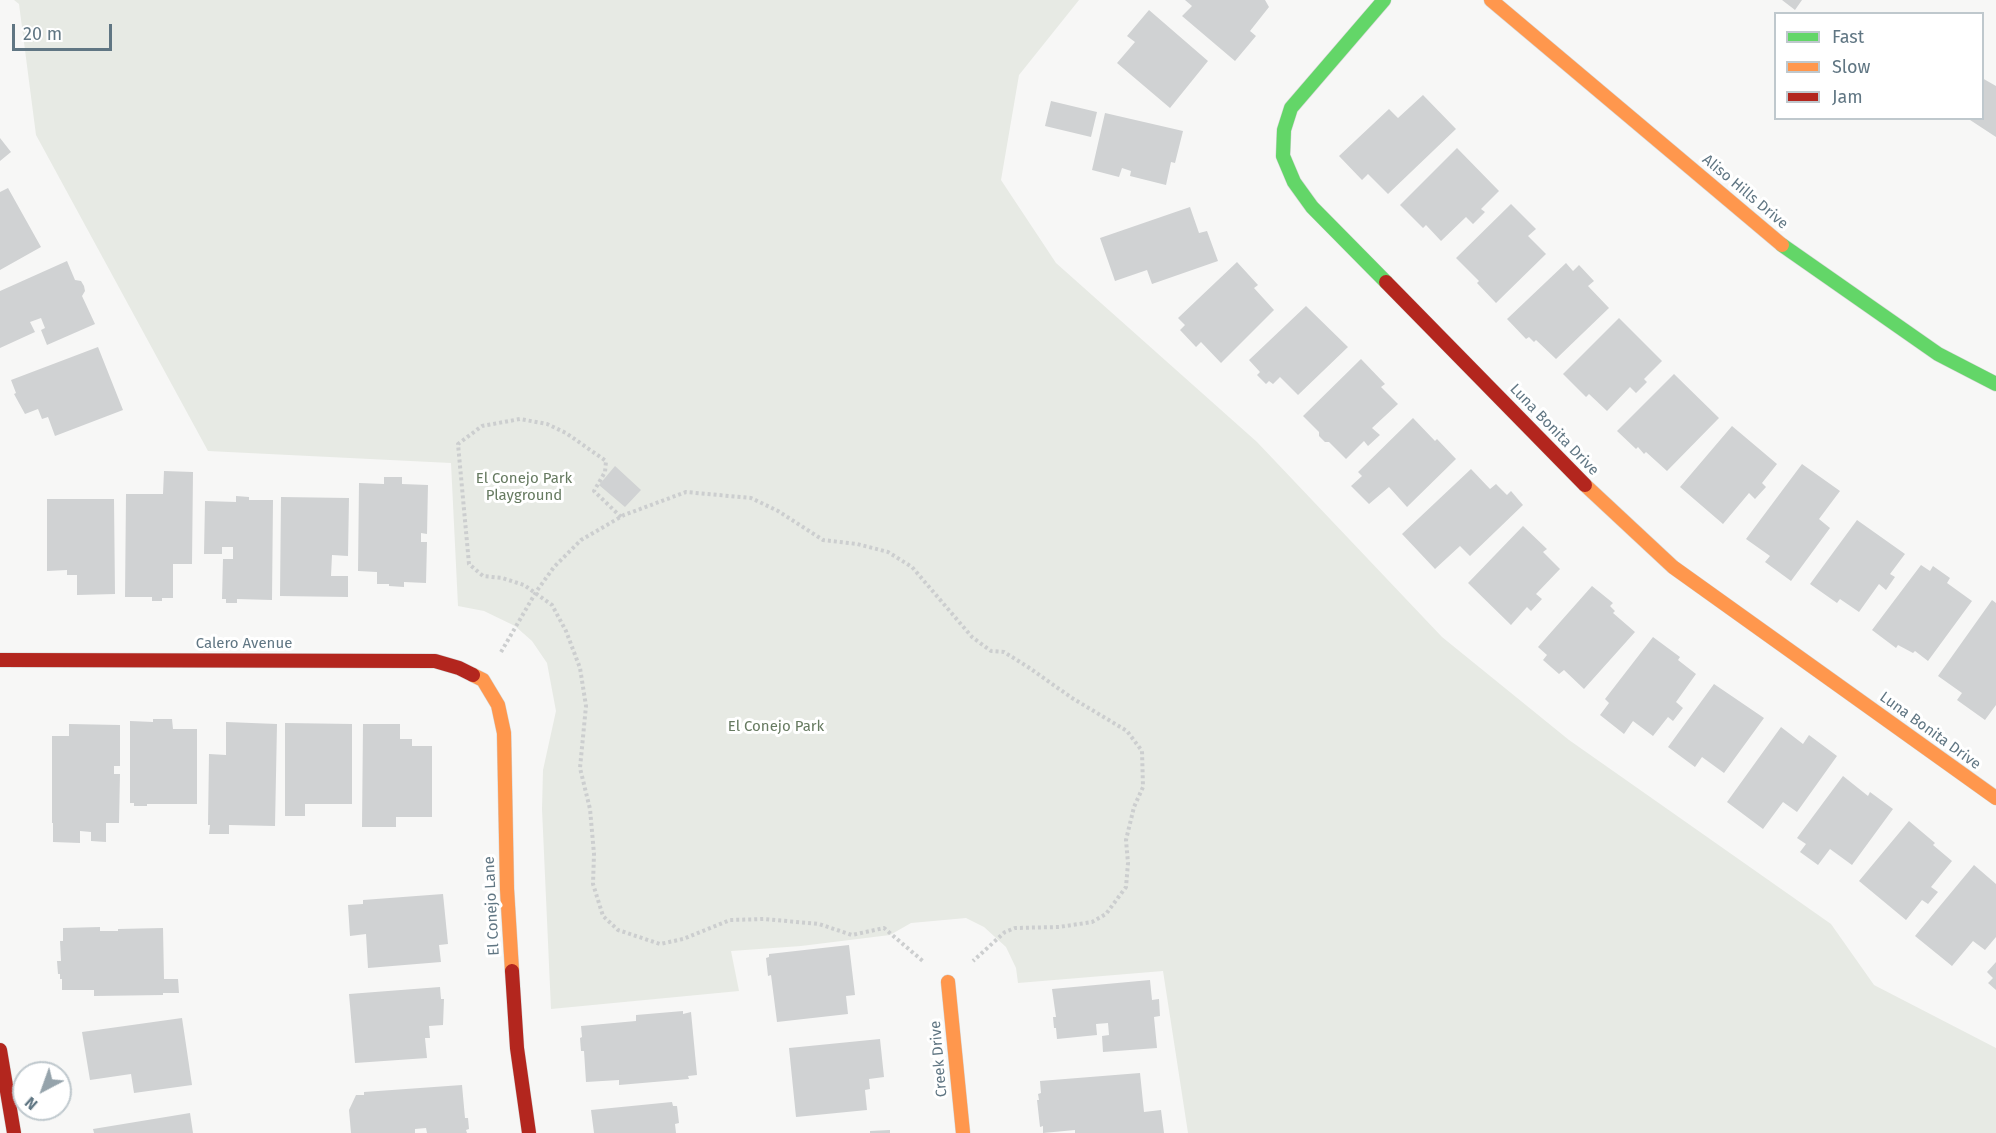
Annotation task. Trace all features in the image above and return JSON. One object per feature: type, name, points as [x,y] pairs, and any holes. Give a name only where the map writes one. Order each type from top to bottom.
[{"type":"street","name":"Luna Bonita Drive","points":[[1384,0],[1291,108],[1284,130],[1284,156],[1294,182],[1312,207],[1595,496],[1673,567],[1996,798]]},
{"type":"street","name":"Aliso Hills Drive","points":[[1491,0],[1787,249],[1938,354],[1996,384]]},
{"type":"street","name":"Calero Avenue","points":[[0,660],[435,661],[459,668],[483,680]]},
{"type":"street","name":"El Conejo Lane","points":[[483,680],[498,705],[504,733],[507,889],[518,1048],[529,1133]]},
{"type":"street","name":"Creek Drive","points":[[948,982],[963,1133]]},
{"type":"street","points":[[0,1050],[14,1133]]},
{"type":"path","points":[[483,680],[536,592],[554,567],[581,540],[621,517],[686,492],[751,498],[823,540],[856,544],[888,552],[912,567],[937,594],[960,625],[981,644],[991,651],[1004,652],[1046,678],[1072,698],[1127,731],[1142,751],[1143,787],[1134,807],[1126,840],[1128,863],[1126,887],[1106,914],[1092,922],[1059,927],[1015,928],[1005,932],[948,982],[884,928],[852,935],[819,924],[764,919],[729,920],[683,939],[660,944],[618,930],[603,916],[593,884],[594,854],[590,809],[580,768],[586,706],[580,668],[552,604],[536,592],[502,578],[483,576],[469,564],[458,444],[482,426],[520,419],[547,424],[566,433],[606,461],[605,472],[594,491],[621,517]]},
{"type":"green space","points":[[14,0],[1079,0],[1019,75],[1001,180],[1056,263],[1257,442],[1442,637],[1569,740],[1831,924],[1874,985],[1996,1048],[1996,1133],[1188,1133],[1163,971],[1018,983],[1016,968],[1006,947],[984,927],[966,918],[911,923],[890,935],[801,946],[731,951],[739,991],[551,1009],[542,809],[543,770],[556,711],[547,663],[532,641],[515,626],[484,611],[458,606],[451,463],[208,451],[36,135],[19,4]]},
{"type":"building","points":[[1185,0],[1265,0],[1269,7],[1250,31],[1256,36],[1235,61],[1182,16],[1192,6]]},
{"type":"building","points":[[1782,0],[1802,0],[1795,10]]},
{"type":"building","points":[[1149,10],[1208,61],[1170,108],[1117,63],[1135,42],[1127,36]]},
{"type":"building","points":[[1984,79],[1996,86],[1996,137],[1970,120],[1984,120]]},
{"type":"building","points":[[1423,95],[1456,129],[1388,194],[1368,174],[1362,180],[1339,156],[1389,109],[1398,118]]},
{"type":"building","points":[[1051,101],[1097,112],[1091,137],[1045,126]]},
{"type":"building","points":[[1105,113],[1183,131],[1175,163],[1171,162],[1166,185],[1130,176],[1131,171],[1122,168],[1119,177],[1092,170]]},
{"type":"building","points":[[0,138],[11,152],[0,161]]},
{"type":"building","points":[[1457,148],[1499,191],[1481,209],[1485,212],[1473,224],[1466,217],[1441,241],[1426,225],[1423,228],[1400,205]]},
{"type":"building","points":[[8,188],[41,247],[0,270],[0,192]]},
{"type":"building","points":[[1511,204],[1536,229],[1528,236],[1546,254],[1496,303],[1477,283],[1479,281],[1456,258]]},
{"type":"building","points":[[1190,207],[1199,233],[1207,231],[1218,261],[1152,284],[1147,270],[1115,281],[1100,238]]},
{"type":"building","points":[[67,261],[75,280],[81,281],[84,286],[85,291],[82,296],[95,324],[47,345],[41,330],[45,328],[41,318],[30,322],[35,332],[0,348],[0,291]]},
{"type":"building","points":[[1237,262],[1258,285],[1254,288],[1274,310],[1221,363],[1201,342],[1196,347],[1180,330],[1185,325],[1178,318]]},
{"type":"building","points":[[1566,263],[1573,271],[1579,265],[1594,281],[1588,286],[1609,308],[1556,359],[1536,340],[1534,342],[1529,337],[1526,339],[1507,319]]},
{"type":"building","points":[[1306,306],[1348,347],[1298,395],[1280,377],[1273,384],[1269,381],[1266,384],[1257,375],[1260,372],[1249,360]]},
{"type":"building","points":[[1619,318],[1662,361],[1644,379],[1647,382],[1636,393],[1630,387],[1607,411],[1589,394],[1586,397],[1563,374]]},
{"type":"building","points":[[98,347],[123,410],[55,436],[48,417],[42,419],[38,409],[25,414],[14,394],[16,393],[11,380]]},
{"type":"building","points":[[1361,359],[1385,384],[1381,387],[1398,404],[1372,428],[1380,435],[1368,446],[1364,441],[1346,459],[1329,442],[1325,442],[1319,436],[1319,432],[1303,416]]},
{"type":"building","points":[[1674,374],[1719,418],[1667,471],[1646,452],[1644,454],[1638,447],[1636,449],[1617,431]]},
{"type":"building","points":[[1413,418],[1456,459],[1407,507],[1389,487],[1369,504],[1351,486],[1362,476],[1358,472]]},
{"type":"building","points":[[1732,426],[1777,464],[1762,483],[1766,487],[1755,499],[1749,493],[1723,524],[1680,487]]},
{"type":"building","points":[[1802,464],[1840,491],[1819,519],[1830,528],[1791,581],[1765,562],[1770,556],[1746,539]]},
{"type":"building","points":[[615,466],[641,490],[625,507],[599,485]]},
{"type":"building","points":[[1471,469],[1490,489],[1496,484],[1507,495],[1511,491],[1523,505],[1470,556],[1460,546],[1435,569],[1402,534]]},
{"type":"building","points":[[164,471],[193,472],[192,564],[173,564],[173,598],[152,601],[152,597],[125,597],[126,494],[163,494]]},
{"type":"building","points":[[384,477],[402,477],[402,484],[428,485],[427,534],[421,533],[421,542],[427,542],[426,583],[404,582],[404,587],[377,584],[377,572],[358,571],[359,483],[384,484]]},
{"type":"building","points":[[236,496],[249,497],[249,500],[273,500],[272,600],[237,599],[237,603],[226,603],[226,599],[222,599],[223,559],[233,559],[233,547],[222,547],[222,554],[204,554],[205,501],[236,502]]},
{"type":"building","points":[[281,497],[349,498],[348,556],[332,555],[331,576],[348,576],[348,597],[280,596]]},
{"type":"building","points":[[47,499],[114,499],[115,594],[77,595],[77,575],[67,575],[67,570],[47,571]]},
{"type":"building","points":[[1857,520],[1905,554],[1890,574],[1895,577],[1886,590],[1879,584],[1859,612],[1840,599],[1837,603],[1810,584]]},
{"type":"building","points":[[1523,526],[1547,549],[1543,552],[1560,569],[1536,594],[1542,599],[1531,611],[1527,607],[1511,625],[1468,583]]},
{"type":"building","points":[[1921,565],[1930,571],[1933,566],[1950,578],[1947,583],[1972,601],[1928,661],[1915,651],[1913,653],[1898,645],[1896,648],[1872,630]]},
{"type":"building","points":[[1592,586],[1613,603],[1610,606],[1615,611],[1613,613],[1635,632],[1584,689],[1564,670],[1559,674],[1543,660],[1547,655],[1538,647]]},
{"type":"building","points":[[1992,600],[1996,603],[1996,705],[1985,720],[1957,700],[1962,693],[1938,676]]},
{"type":"building","points":[[1653,637],[1680,657],[1678,660],[1696,674],[1676,702],[1683,708],[1673,721],[1668,717],[1653,736],[1633,721],[1624,734],[1600,715],[1609,703],[1605,699]]},
{"type":"building","points":[[1714,684],[1764,718],[1724,773],[1702,757],[1695,767],[1668,747]]},
{"type":"building","points":[[153,719],[172,719],[173,729],[197,729],[197,804],[134,806],[134,803],[130,803],[130,721],[153,722]]},
{"type":"building","points":[[226,722],[277,724],[275,826],[229,825],[229,834],[209,834],[209,754],[226,755]]},
{"type":"building","points":[[285,723],[352,724],[352,804],[305,804],[305,816],[285,816]]},
{"type":"building","points":[[69,724],[120,725],[120,766],[114,766],[114,774],[120,774],[119,823],[106,823],[106,842],[91,841],[91,832],[80,831],[80,843],[53,842],[52,736],[69,736]]},
{"type":"building","points":[[363,724],[400,724],[400,739],[412,739],[412,746],[432,746],[432,817],[396,817],[396,827],[362,827]]},
{"type":"building","points":[[1781,727],[1803,744],[1809,735],[1837,756],[1797,812],[1783,802],[1763,829],[1727,802]]},
{"type":"building","points":[[1843,776],[1868,796],[1870,792],[1893,809],[1852,865],[1830,849],[1818,865],[1800,852],[1806,844],[1797,838]]},
{"type":"building","points":[[1909,821],[1952,861],[1931,887],[1938,892],[1928,904],[1922,900],[1906,920],[1859,881]]},
{"type":"building","points":[[1974,865],[1996,884],[1996,937],[1985,950],[1973,941],[1952,966],[1915,936]]},
{"type":"building","points":[[443,894],[448,944],[439,945],[441,962],[368,968],[366,934],[350,936],[348,905],[363,904],[363,900]]},
{"type":"building","points":[[100,927],[100,931],[163,928],[164,979],[178,979],[179,993],[94,996],[94,990],[62,990],[62,979],[58,974],[57,961],[61,961],[60,941],[63,941],[63,928]]},
{"type":"building","points":[[849,945],[855,995],[846,996],[848,1014],[777,1022],[771,975],[768,976],[766,958],[769,954]]},
{"type":"building","points":[[1996,962],[1996,990],[1988,983],[1993,978],[1987,972]]},
{"type":"building","points":[[1150,980],[1152,1000],[1159,999],[1160,1016],[1154,1017],[1157,1048],[1103,1052],[1102,1036],[1109,1035],[1108,1023],[1096,1024],[1097,1035],[1057,1039],[1056,1028],[1054,1028],[1053,1017],[1056,1017],[1052,989]]},
{"type":"building","points":[[440,987],[441,999],[444,999],[443,1025],[429,1026],[430,1038],[425,1038],[427,1058],[355,1063],[349,994]]},
{"type":"building","points":[[683,1011],[683,1014],[691,1012],[697,1075],[688,1076],[689,1079],[619,1085],[619,1080],[586,1082],[584,1051],[581,1051],[581,1026],[636,1021],[636,1015]]},
{"type":"building","points":[[182,1018],[192,1085],[134,1093],[131,1074],[90,1080],[82,1032]]},
{"type":"building","points":[[880,1039],[884,1077],[869,1079],[870,1089],[865,1090],[867,1110],[796,1117],[789,1048]]},
{"type":"building","points":[[1140,1073],[1144,1112],[1161,1110],[1164,1133],[1075,1133],[1075,1130],[1043,1133],[1043,1126],[1040,1127],[1037,1100],[1039,1100],[1038,1094],[1041,1093],[1040,1081]]},
{"type":"building","points":[[462,1085],[465,1118],[468,1118],[467,1133],[427,1133],[426,1128],[415,1129],[415,1133],[351,1133],[349,1110],[356,1095],[364,1095],[364,1092]]},
{"type":"building","points":[[672,1102],[673,1106],[677,1106],[679,1123],[675,1124],[676,1133],[594,1133],[591,1110]]},
{"type":"building","points":[[190,1113],[193,1133],[94,1133],[93,1129]]},
{"type":"building","points":[[890,1130],[890,1133],[870,1133],[870,1131]]},
{"type":"traffic: fast","points":[[1384,0],[1291,108],[1284,130],[1283,156],[1294,182],[1312,207],[1386,282]]},
{"type":"traffic: fast","points":[[1782,245],[1938,354],[1996,384]]},
{"type":"traffic: slow","points":[[1491,0],[1782,245]]},
{"type":"traffic: slow","points":[[1585,485],[1673,567],[1996,798]]},
{"type":"traffic: slow","points":[[473,675],[483,680],[498,705],[504,733],[507,889],[512,971]]},
{"type":"traffic: slow","points":[[948,982],[963,1133]]},
{"type":"traffic: jam","points":[[1386,282],[1585,485]]},
{"type":"traffic: jam","points":[[0,660],[435,661],[473,675]]},
{"type":"traffic: jam","points":[[512,971],[517,1048],[529,1133]]},
{"type":"traffic: jam","points":[[0,1050],[14,1133]]},
{"type":"park label","name":"El Conejo Park Playground","points":[[524,488]]},
{"type":"park label","name":"El Conejo Park","points":[[776,727]]}]
